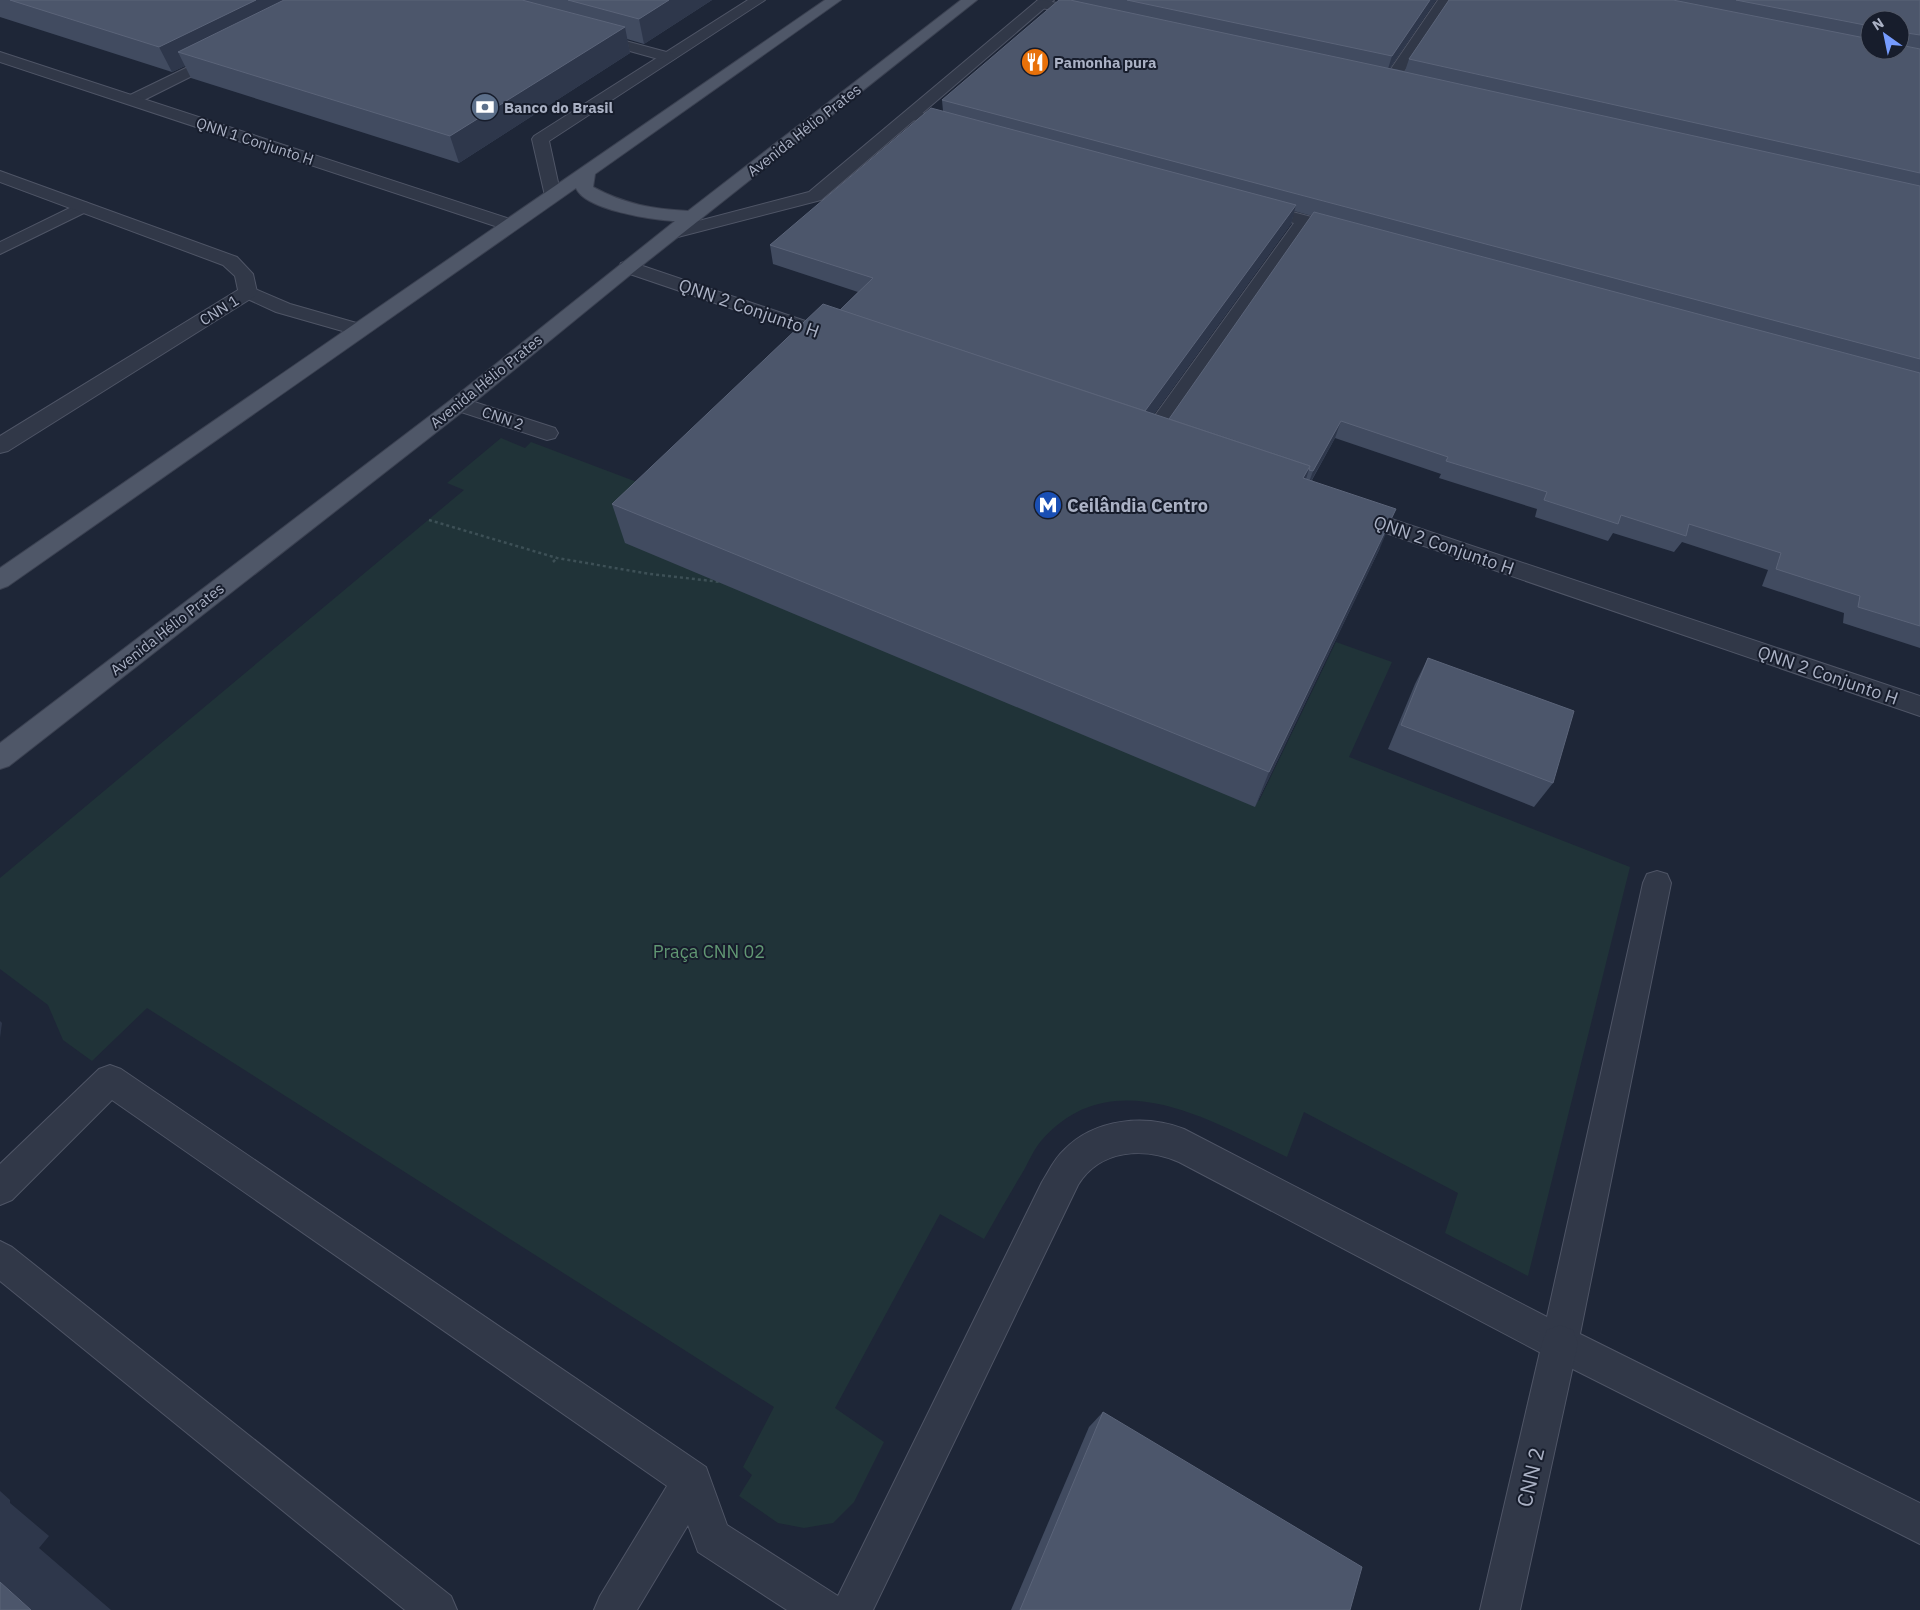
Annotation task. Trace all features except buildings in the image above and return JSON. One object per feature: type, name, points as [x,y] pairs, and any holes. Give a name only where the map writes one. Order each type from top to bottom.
[{"type":"main road","points":[[0,580],[834,0]]},
{"type":"main road","name":"Avenida Hélio Prates","points":[[0,758],[459,404],[628,267],[674,233],[970,0]]},
{"type":"main road","points":[[587,172],[584,188],[606,202],[627,210],[693,217]]},
{"type":"street","points":[[552,196],[540,140],[758,0]]},
{"type":"street","points":[[1392,79],[1445,0]]},
{"type":"street","points":[[674,233],[816,196],[1044,2],[1100,17]]},
{"type":"street","points":[[574,31],[670,57]]},
{"type":"street","points":[[132,100],[231,51]]},
{"type":"street","name":"QNN 1 Conjunto H","points":[[0,57],[510,225]]},
{"type":"street","points":[[1372,75],[1411,83]]},
{"type":"street","points":[[912,115],[969,131]]},
{"type":"street","name":"CNN 1","points":[[0,176],[230,262],[244,274],[248,292],[0,446]]},
{"type":"street","points":[[1238,202],[1362,236]]},
{"type":"street","points":[[0,249],[8,237],[82,207]]},
{"type":"street","points":[[1146,444],[1305,220]]},
{"type":"street","name":"QNN 2 Conjunto H","points":[[628,267],[857,345]]},
{"type":"street","points":[[248,292],[284,308],[360,330]]},
{"type":"street","name":"CNN 2","points":[[459,404],[547,434]]},
{"type":"street","name":"QNN 2 Conjunto H","points":[[1335,508],[1920,706]]},
{"type":"street","name":"CNN 2","points":[[1500,1610],[1560,1343],[1657,883]]},
{"type":"street","points":[[0,1188],[110,1080],[692,1481],[712,1538],[823,1610]]},
{"type":"street","points":[[852,1610],[1054,1194],[1069,1169],[1090,1150],[1115,1139],[1141,1136],[1167,1139],[1191,1150],[1560,1343],[1920,1524]]},
{"type":"street","points":[[0,1260],[438,1610]]},
{"type":"street","points":[[614,1610],[692,1481]]},
{"type":"path","points":[[429,520],[557,558],[650,574],[722,582]]},
{"type":"path","points":[[553,562],[557,558]]},
{"type":"green space","name":"Praça CNN 02","points":[[501,438],[525,448],[531,442],[674,496],[1259,801],[1336,642],[1392,662],[1349,757],[1630,867],[1528,1276],[1445,1233],[1458,1193],[1304,1112],[1287,1157],[1194,1114],[1162,1105],[1130,1101],[1099,1104],[1069,1117],[1041,1141],[984,1239],[940,1214],[835,1408],[884,1442],[854,1502],[833,1523],[804,1528],[778,1523],[739,1496],[752,1475],[743,1467],[774,1407],[147,1008],[92,1061],[63,1040],[48,1005],[0,969],[0,878],[464,490],[447,483]]},
{"type":"place","name":"Pamonha pura","points":[[1035,62]]},
{"type":"place","name":"Banco do Brasil","points":[[485,107]]},
{"type":"place","name":"Ceilândia Centro","points":[[1048,505]]}]
